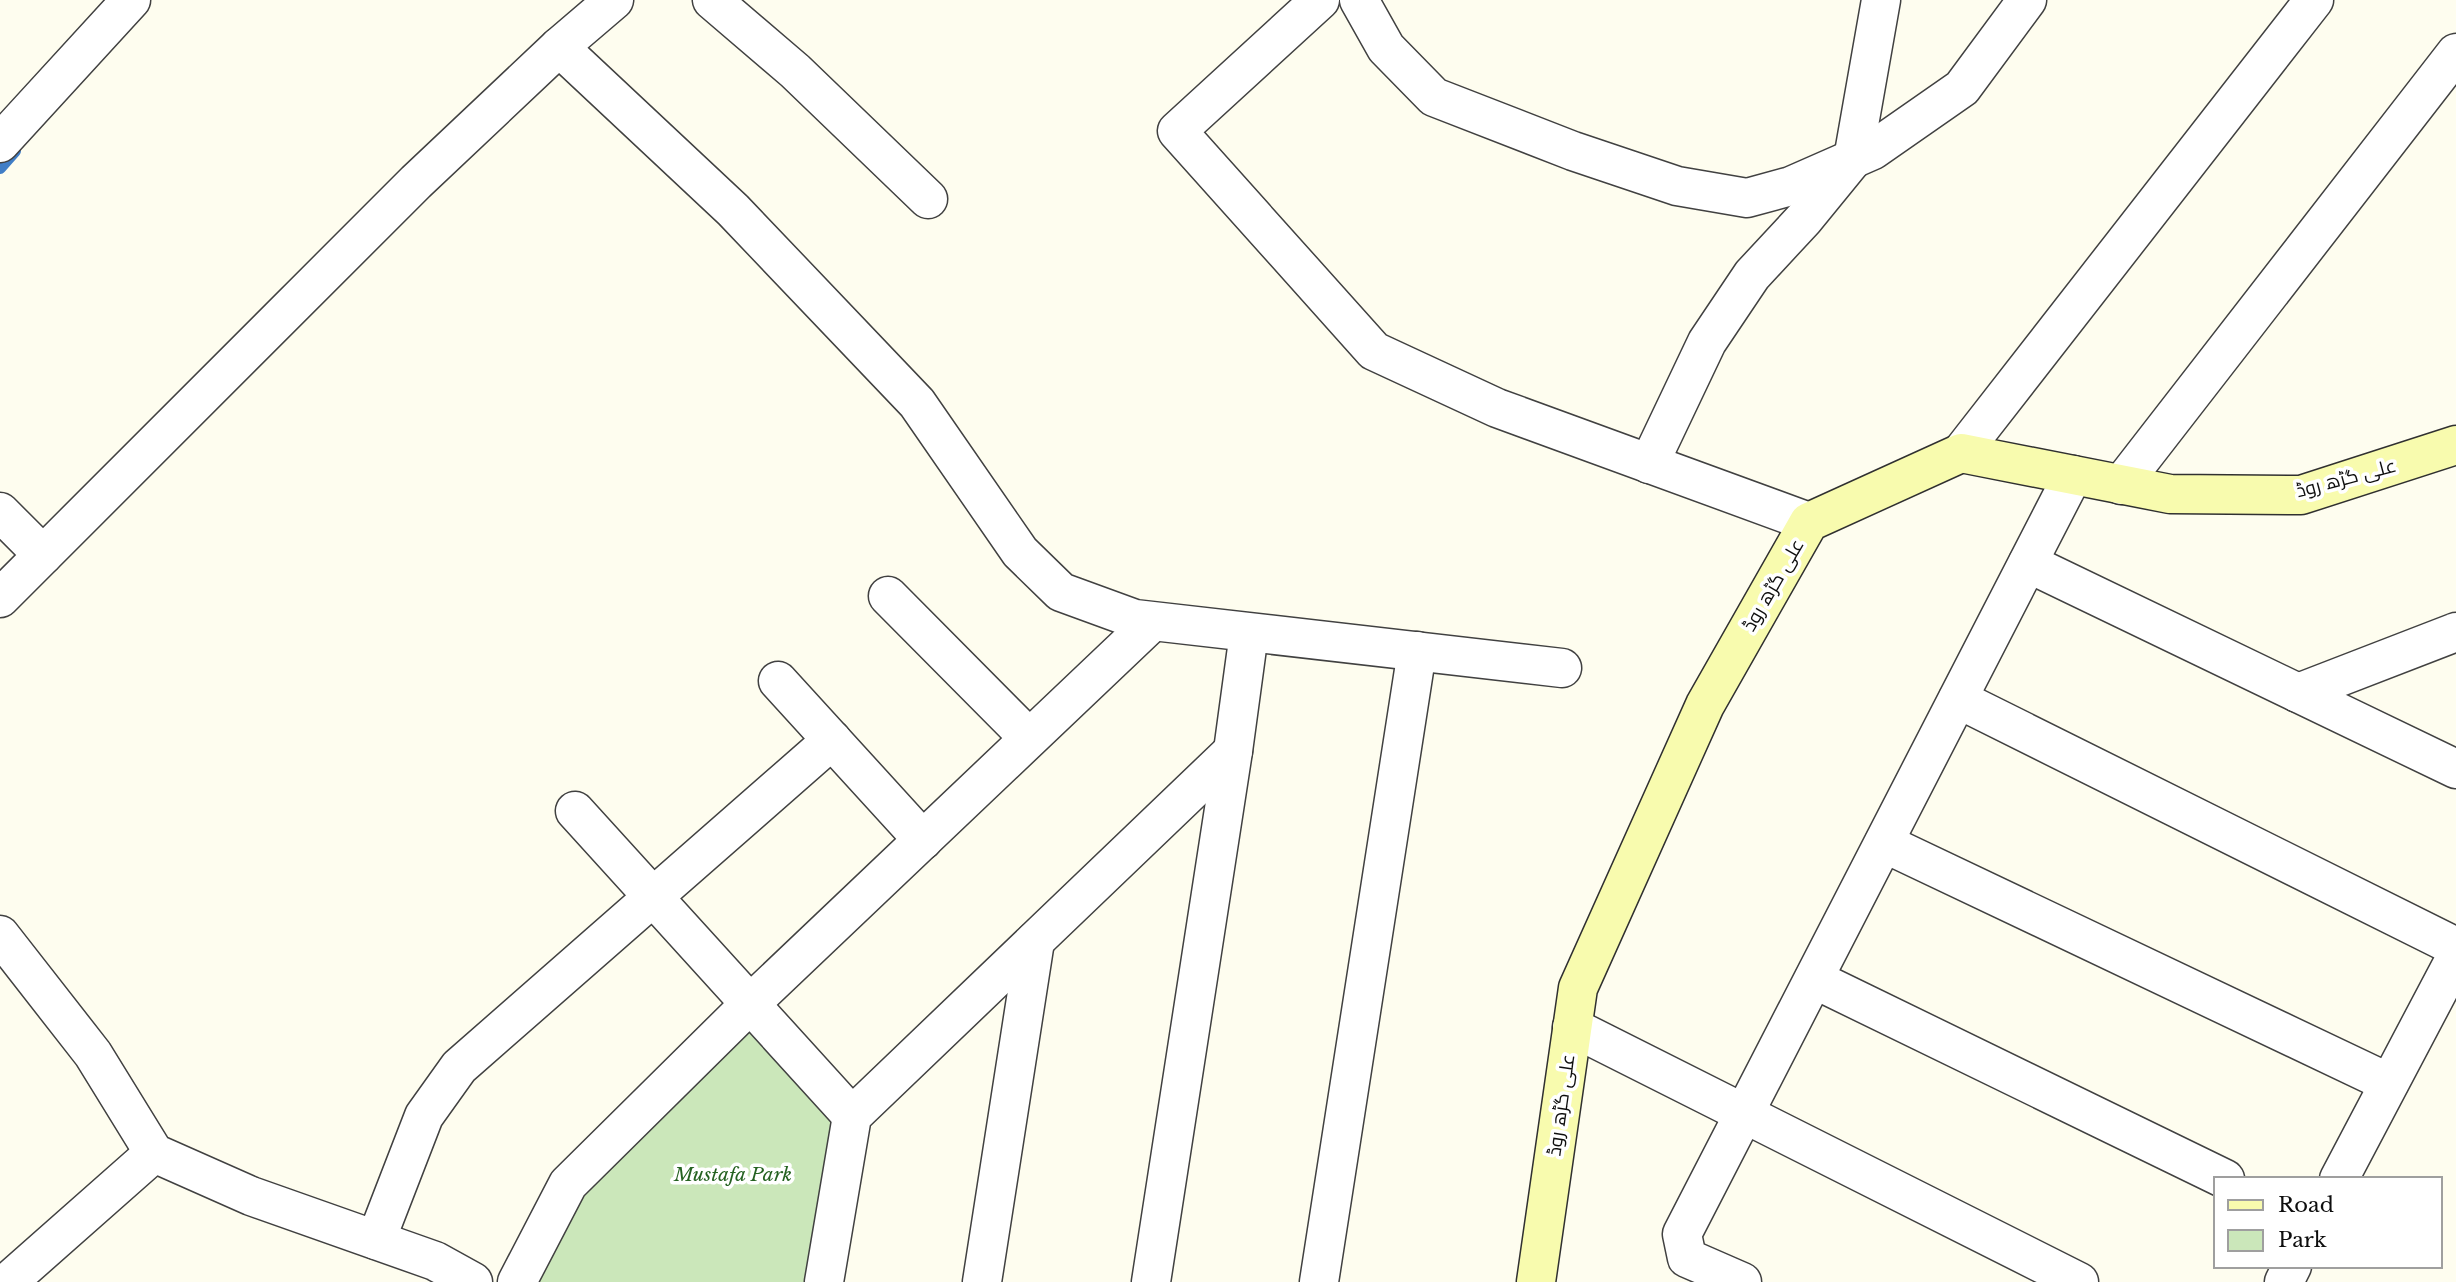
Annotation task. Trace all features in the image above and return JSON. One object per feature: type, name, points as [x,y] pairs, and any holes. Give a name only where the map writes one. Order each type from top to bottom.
[{"type":"main road","name":"علی گڑھ روڈ","points":[[1536,1282],[1578,988],[1705,705],[1809,522],[1961,453],[2169,494],[2301,495],[2456,445]]},
{"type":"street","points":[[0,143],[131,0]]},
{"type":"street","points":[[0,598],[416,182],[559,47],[614,0]]},
{"type":"street","points":[[712,0],[795,71],[928,199]]},
{"type":"street","points":[[1320,0],[1177,131],[1374,351],[1497,408],[1809,522]]},
{"type":"street","points":[[1359,0],[1386,48],[1434,97],[1573,151],[1677,186],[1747,198],[1791,186],[1873,150],[1962,88],[2027,0]]},
{"type":"street","points":[[1649,464],[1707,342],[1752,275],[1804,219],[1853,159],[1881,0]]},
{"type":"street","points":[[1961,453],[2314,0]]},
{"type":"street","points":[[559,47],[733,210],[918,404],[1020,552],[1061,592],[1135,620],[1562,668]]},
{"type":"street","points":[[2121,485],[2456,53]]},
{"type":"street","points":[[1728,1278],[1687,1258],[1682,1234],[2073,475]]},
{"type":"street","points":[[0,512],[43,555]]},
{"type":"street","points":[[2028,563],[2456,769]]},
{"type":"street","points":[[888,596],[1029,738]]},
{"type":"street","points":[[517,1282],[568,1184],[750,1004],[1152,622]]},
{"type":"street","points":[[2298,693],[2456,632]]},
{"type":"street","points":[[1151,1282],[1249,634]]},
{"type":"street","points":[[1319,1282],[1417,651]]},
{"type":"street","points":[[778,681],[922,840]]},
{"type":"street","points":[[1958,699],[2456,947]]},
{"type":"street","points":[[376,1240],[424,1116],[459,1067],[832,740]]},
{"type":"street","points":[[824,1282],[852,1115],[1233,751]]},
{"type":"street","points":[[575,811],[852,1115]]},
{"type":"street","points":[[1884,843],[2389,1083]]},
{"type":"street","points":[[0,935],[93,1054],[155,1153],[251,1196],[435,1261],[473,1282]]},
{"type":"street","points":[[982,1282],[1035,941]]},
{"type":"street","points":[[2340,1177],[2456,957]]},
{"type":"street","points":[[1814,979],[2221,1177]]},
{"type":"street","points":[[1572,1027],[2079,1282]]},
{"type":"street","points":[[8,1282],[155,1153]]},
{"type":"green space","name":"Mustafa Park","points":[[750,1004],[852,1116],[824,1282],[517,1282],[568,1184]]},
{"type":"waterway","points":[[0,168],[15,151]]}]
